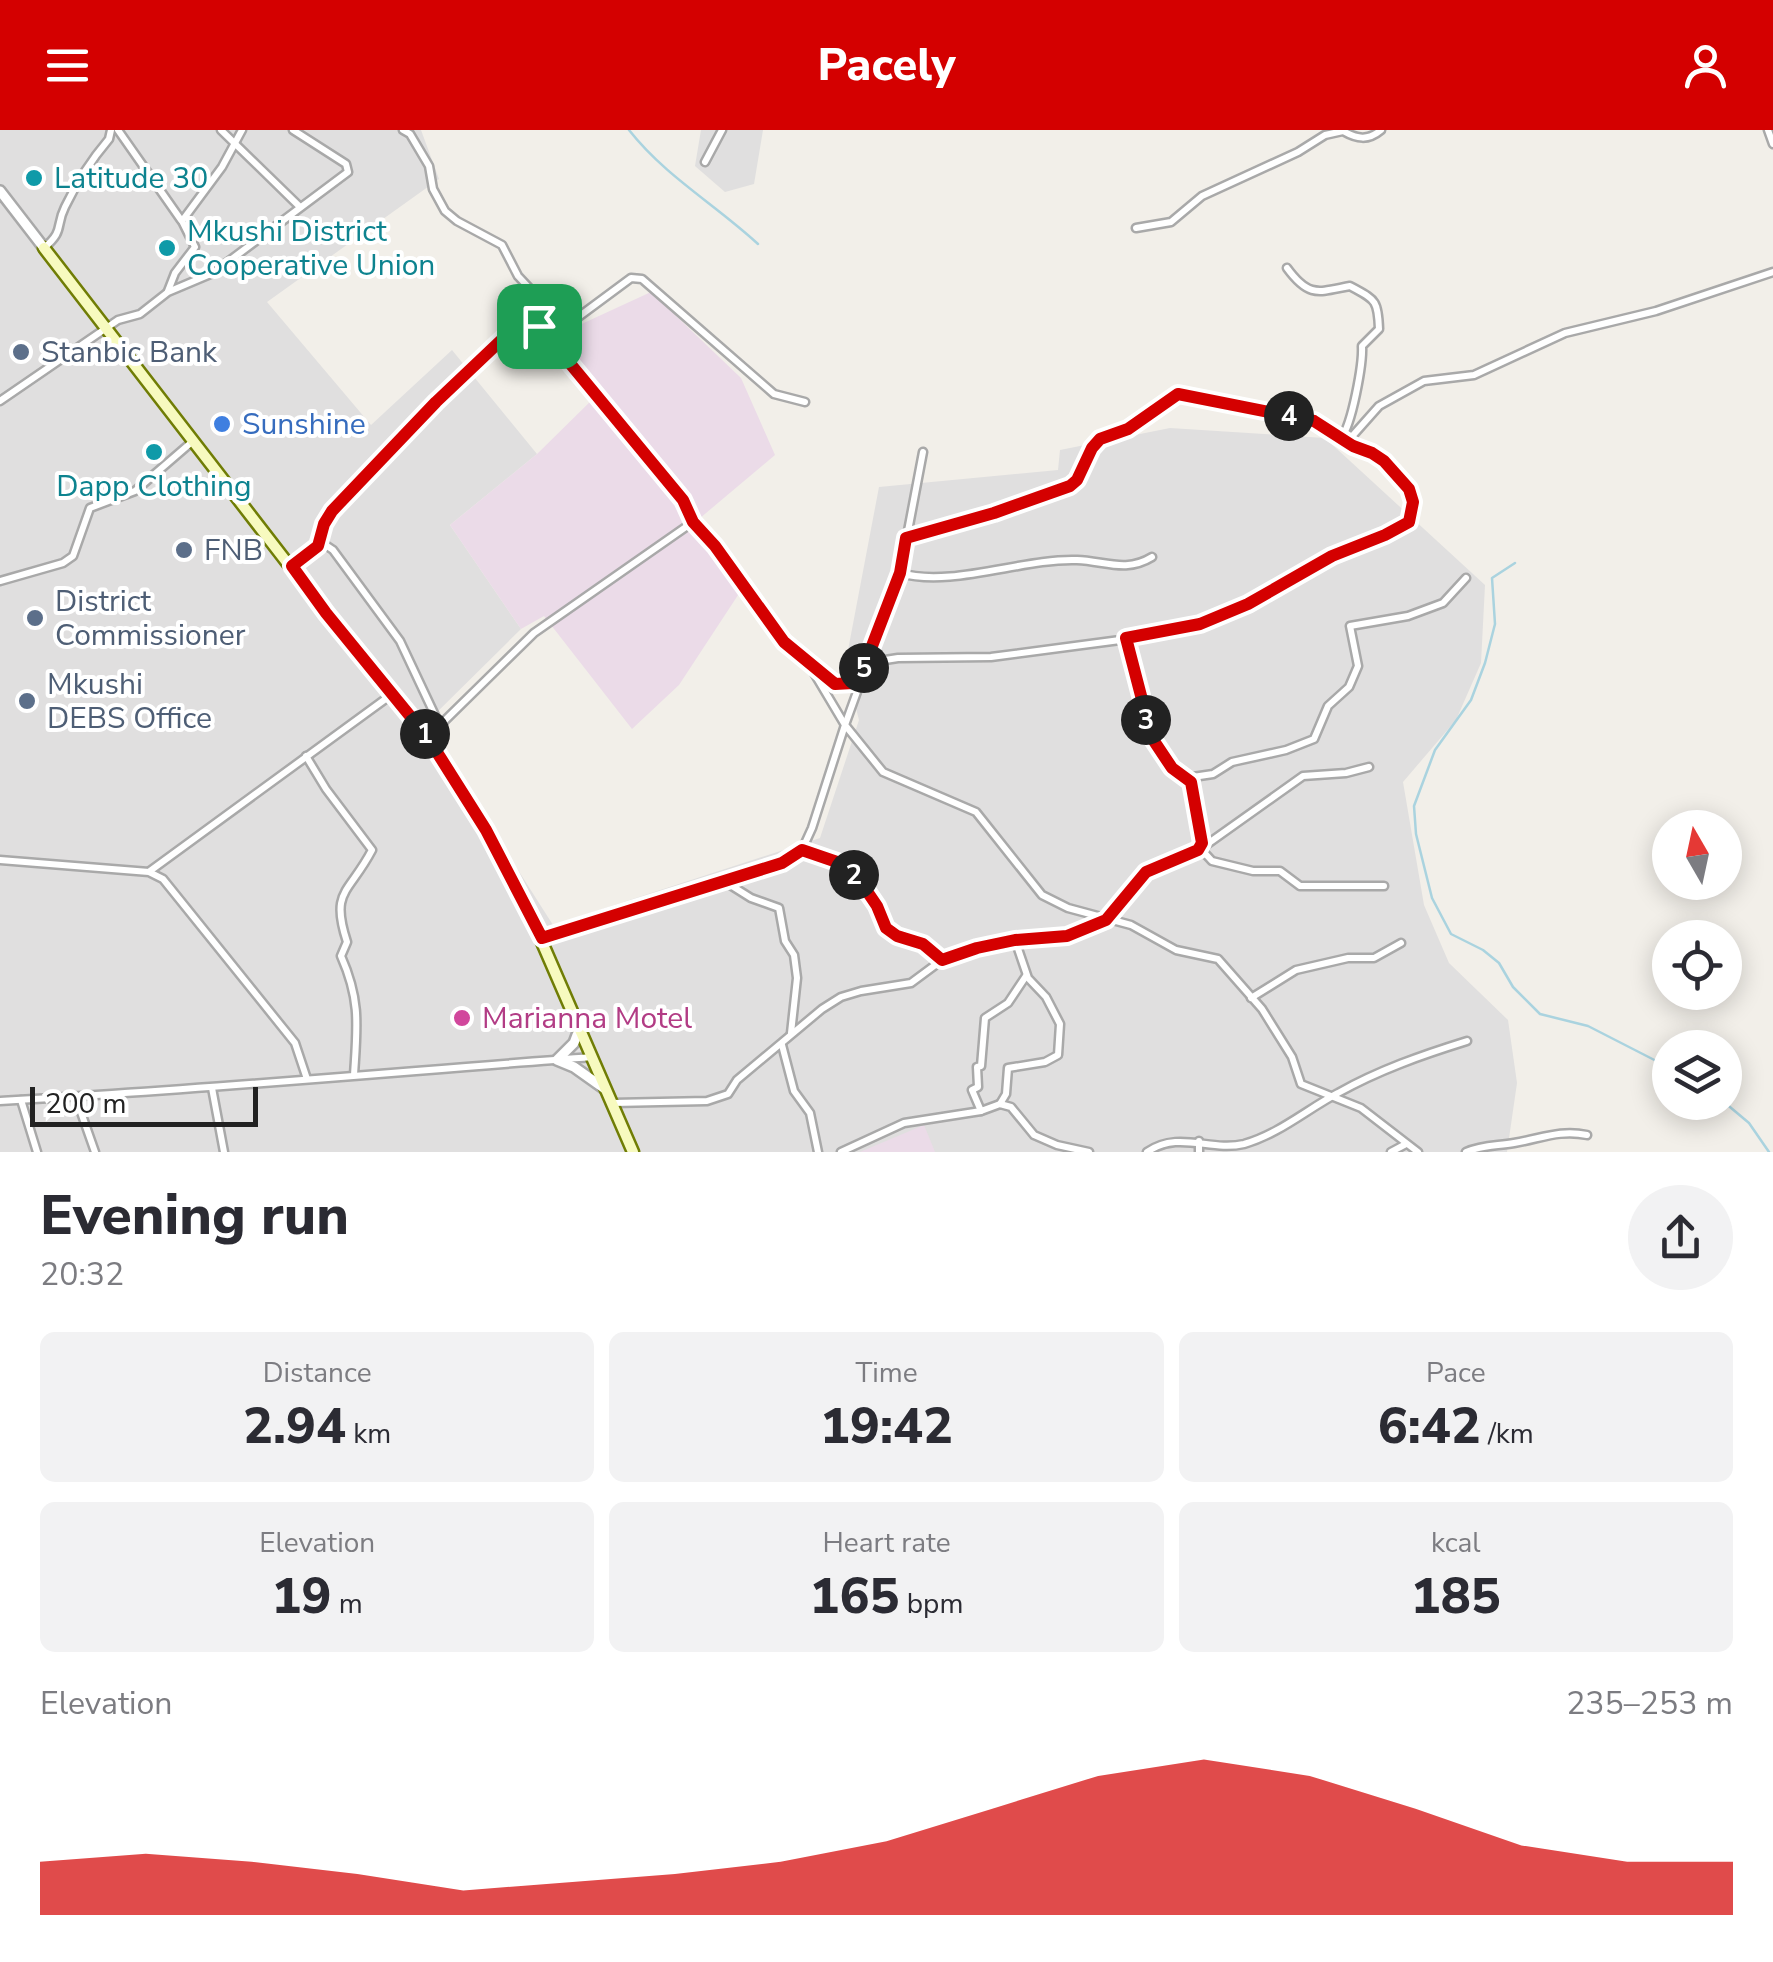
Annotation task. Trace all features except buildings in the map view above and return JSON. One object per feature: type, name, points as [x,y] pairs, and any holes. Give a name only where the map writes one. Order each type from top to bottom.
[{"type":"main road","points":[[44,248],[391,696],[428,738],[486,830],[542,938],[633,1152]]},
{"type":"street","points":[[0,191],[44,248],[60,230],[66,204],[114,130],[176,209],[195,247],[174,272],[168,292]]},
{"type":"street","points":[[221,130],[300,207]]},
{"type":"street","points":[[0,401],[104,328],[140,314],[168,292],[213,274],[348,172],[349,167],[293,130]]},
{"type":"street","points":[[403,130],[410,134],[430,166],[433,189],[446,211],[456,222],[502,245],[518,276],[533,292],[529,311],[539,326],[683,500],[693,522],[715,546],[784,642],[835,684],[853,683],[862,672]]},
{"type":"street","points":[[705,162],[722,130]]},
{"type":"street","points":[[1136,228],[1171,222],[1202,196],[1298,152],[1324,135],[1343,130],[1356,138],[1373,137],[1382,130]]},
{"type":"street","points":[[1768,130],[1773,144]]},
{"type":"street","points":[[182,221],[244,131]]},
{"type":"street","points":[[1287,268],[1301,286],[1326,293],[1350,286],[1372,296],[1377,306],[1380,328],[1362,346],[1358,387],[1344,440]]},
{"type":"street","points":[[1344,440],[1379,406],[1424,381],[1474,375],[1565,333],[1656,310],[1773,272]]},
{"type":"street","points":[[550,338],[630,278],[642,280],[774,394],[805,402]]},
{"type":"street","points":[[292,566],[318,546],[332,511],[436,402],[513,329],[521,325],[539,326]]},
{"type":"street","points":[[866,664],[898,658],[990,657],[1200,624],[1248,604],[1332,556],[1409,522],[1413,502],[1403,481],[1378,456],[1314,421],[1178,394],[1128,429],[1100,439],[1070,486],[906,538]]},
{"type":"street","points":[[0,580],[63,563],[72,556],[90,508],[135,491],[192,441]]},
{"type":"street","points":[[542,938],[782,863],[802,850],[900,573],[922,452]]},
{"type":"street","points":[[428,738],[534,633],[693,522]]},
{"type":"street","points":[[318,546],[333,550],[400,641],[440,726]]},
{"type":"street","points":[[900,573],[911,577],[974,573],[1072,560],[1120,567],[1152,557]]},
{"type":"street","points":[[1185,778],[1213,774],[1232,762],[1286,750],[1314,739],[1328,706],[1349,687],[1358,666],[1350,626],[1408,616],[1442,603],[1466,578]]},
{"type":"street","points":[[1126,638],[1152,738],[1172,768],[1194,790],[1200,848],[1212,861],[1253,871],[1280,871],[1300,886],[1384,886]]},
{"type":"street","points":[[808,664],[845,725],[884,772],[976,812],[1042,896],[1068,908],[1130,925],[1176,950],[1218,959],[1262,1009],[1292,1057],[1301,1084],[1362,1108],[1418,1152]]},
{"type":"street","points":[[149,872],[391,696]]},
{"type":"street","points":[[306,756],[372,850],[338,902],[347,942],[341,956],[354,984],[356,1003],[354,1075]]},
{"type":"street","points":[[613,1103],[718,1098],[728,1094],[737,1080],[791,1034],[841,998],[861,990],[911,983],[942,960],[977,948],[1060,937],[1106,920],[1146,872],[1200,848],[1303,776],[1369,767]]},
{"type":"street","points":[[802,850],[837,862],[856,875],[877,906],[886,928],[923,944],[942,960]]},
{"type":"street","points":[[0,860],[149,872],[163,879],[295,1043],[307,1080]]},
{"type":"street","points":[[163,879],[164,862]]},
{"type":"street","points":[[724,881],[751,898],[779,908],[797,978],[791,1034]]},
{"type":"street","points":[[1000,1104],[1006,1094],[1008,1068],[1045,1062],[1058,1055],[1060,1024],[1046,997],[1027,976],[1015,940]]},
{"type":"street","points":[[1251,998],[1293,971],[1348,958],[1374,958],[1400,943]]},
{"type":"street","points":[[981,1110],[972,1090],[978,1087],[976,1067],[981,1066],[986,1018],[1008,1003],[1027,976]]},
{"type":"street","points":[[557,1060],[574,1043],[580,1027]]},
{"type":"street","points":[[1148,1152],[1162,1142],[1224,1146],[1248,1143],[1280,1129],[1332,1096],[1412,1058],[1467,1041]]},
{"type":"street","points":[[782,1045],[794,1091],[810,1113],[818,1152]]},
{"type":"street","points":[[0,1102],[592,1057]]},
{"type":"street","points":[[557,1060],[607,1090]]},
{"type":"street","points":[[212,1088],[224,1152]]},
{"type":"street","points":[[76,1098],[95,1152]]},
{"type":"street","points":[[21,1100],[37,1152]]},
{"type":"street","points":[[841,1152],[904,1123],[1000,1104],[1011,1107],[1034,1135],[1089,1152]]},
{"type":"street","points":[[1466,1152],[1550,1134],[1587,1135]]},
{"type":"street","points":[[1199,1142],[1199,1152]]},
{"type":"street","points":[[1390,1152],[1406,1144]]},
{"type":"shaded area","points":[[0,130],[421,130],[439,179],[267,302],[371,425],[452,350],[537,454],[450,525],[521,629],[425,724],[553,925],[820,838],[859,720],[845,666],[879,487],[1058,470],[1060,450],[1170,428],[1325,438],[1485,585],[1481,663],[1456,720],[1403,782],[1424,905],[1449,963],[1508,1020],[1517,1083],[1507,1152],[0,1152]]},
{"type":"shaded area","points":[[701,130],[763,130],[754,184],[725,192],[695,166]]},
{"type":"shaded area","points":[[651,292],[741,378],[775,455],[693,524],[742,589],[679,685],[632,729],[544,616],[521,629],[450,525],[537,454],[599,393],[562,333]]},
{"type":"shaded area","points":[[924,1125],[935,1152],[860,1152]]},
{"type":"waterway","points":[[629,130],[675,176],[758,244]]},
{"type":"waterway","points":[[1515,563],[1492,578],[1495,624],[1485,663],[1471,700],[1435,750],[1414,806],[1416,834],[1432,898],[1451,934],[1499,963],[1513,987],[1540,1014],[1588,1026],[1652,1059]]},
{"type":"waterway","points":[[1742,1117],[1769,1152]]},
{"type":"place","name":"Latitude 30","points":[[34,178]]},
{"type":"place","name":"Mkushi District Cooperative Union","points":[[167,248]]},
{"type":"place","name":"Stanbic Bank","points":[[21,352]]},
{"type":"place","name":"Sunshine","points":[[222,424]]},
{"type":"place","name":"Dapp Clothing","points":[[154,452]]},
{"type":"place","name":"FNB","points":[[184,550]]},
{"type":"place","name":"District Commissioner","points":[[35,618]]},
{"type":"place","name":"Mkushi DEBS Office","points":[[27,701]]},
{"type":"place","name":"Marianna Motel","points":[[462,1018]]},
{"type":"route","points":[[521,325],[539,326],[683,500],[693,522],[715,546],[784,642],[835,684],[858,680],[866,664],[900,573],[906,538],[1070,486],[1100,439],[1128,429],[1178,394],[1314,421],[1329,429],[1384,461],[1403,481],[1413,502],[1409,522],[1332,556],[1248,604],[1200,624],[1126,638],[1152,738],[1172,768],[1191,782],[1194,790],[1202,846],[1151,868],[1106,920],[1067,936],[1015,940],[942,960],[923,944],[886,928],[880,910],[856,875],[837,862],[802,850],[782,863],[542,938],[486,830],[428,738],[292,566],[318,546],[332,511],[436,402],[513,329],[521,325]]}]
